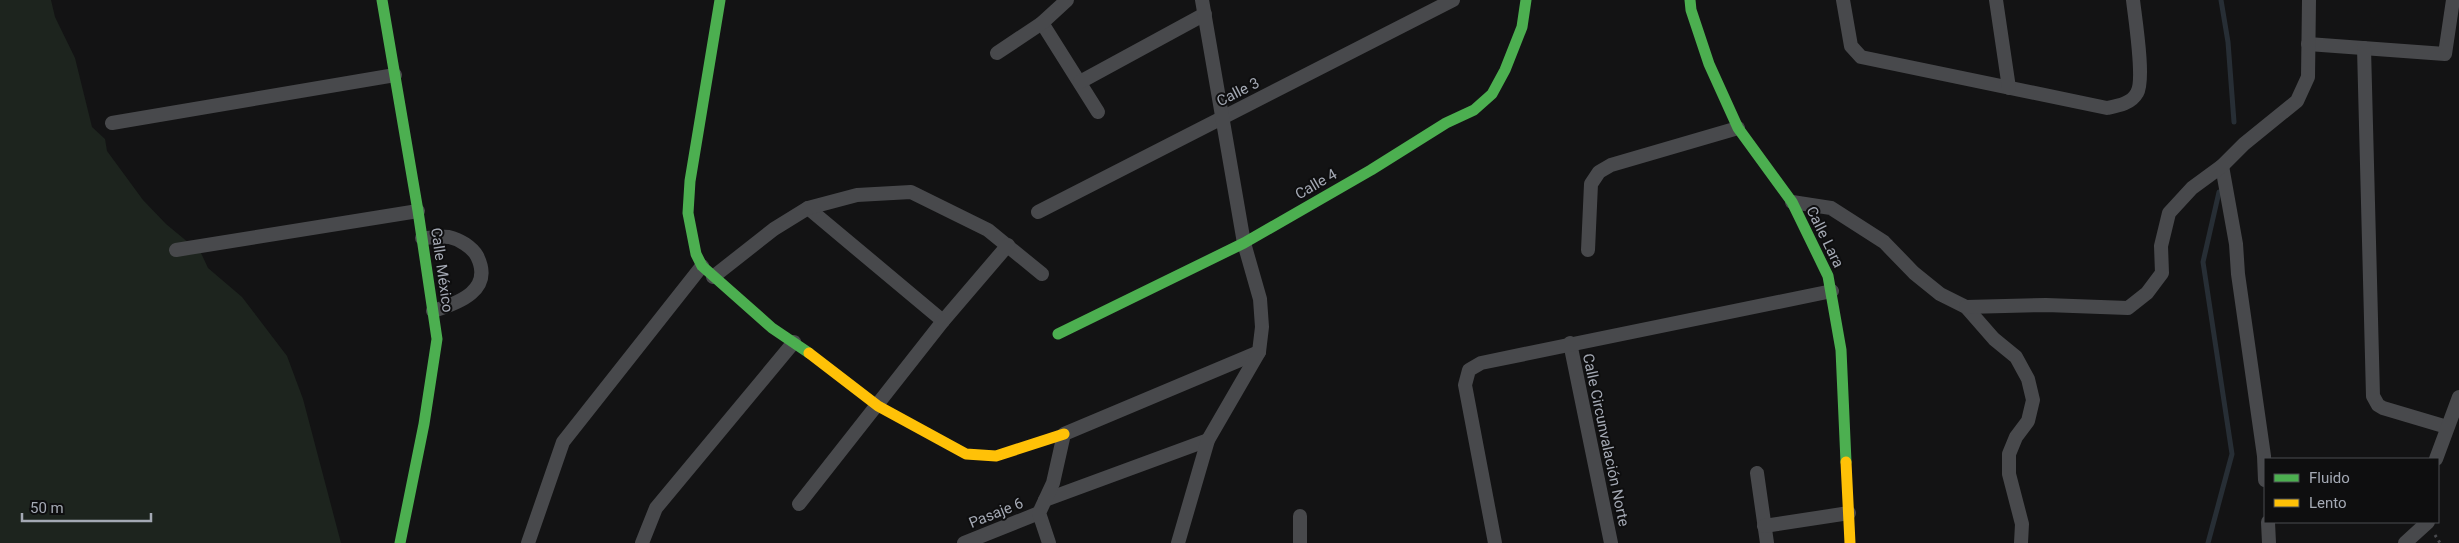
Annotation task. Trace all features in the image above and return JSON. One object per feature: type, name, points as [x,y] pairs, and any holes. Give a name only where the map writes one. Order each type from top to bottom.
[{"type":"street","name":"Calle México","points":[[382,0],[418,211],[437,339],[424,424],[400,543]]},
{"type":"street","points":[[720,0],[690,189],[688,213],[696,254],[702,266],[772,328],[794,342],[878,406],[966,454],[996,456],[1064,434],[1259,352]]},
{"type":"street","points":[[997,53],[1042,23],[1067,0]]},
{"type":"street","name":"Calle 3","points":[[1038,212],[1452,0]]},
{"type":"street","name":"Calle 4","points":[[1058,334],[1244,243],[1371,170],[1446,123],[1474,110],[1492,94],[1505,70],[1522,27],[1526,0]]},
{"type":"street","name":"Calle Lara","points":[[1690,0],[1691,10],[1708,64],[1738,128],[1792,202],[1828,276],[1841,350],[1850,543]]},
{"type":"street","points":[[1843,0],[1851,46],[1861,57],[2106,108],[2124,105],[2137,94],[2140,79],[2133,0]]},
{"type":"street","points":[[1996,0],[2009,88]]},
{"type":"street","points":[[1966,307],[2037,304],[2128,308],[2147,293],[2162,273],[2161,246],[2169,213],[2192,188],[2222,166],[2244,144],[2297,101],[2308,77],[2309,0]]},
{"type":"street","points":[[2308,44],[2445,54],[2453,0]]},
{"type":"street","points":[[1080,82],[1203,7],[1244,243],[1260,299],[1262,327],[1259,352],[1208,440],[1178,543]]},
{"type":"street","points":[[1042,23],[1098,112]]},
{"type":"street","points":[[2364,48],[2373,396],[2378,405],[2383,408],[2447,427]]},
{"type":"street","points":[[112,123],[395,75]]},
{"type":"street","points":[[1588,250],[1591,184],[1599,172],[1611,165],[1738,128]]},
{"type":"street","points":[[2222,166],[2236,244],[2238,274],[2264,469]]},
{"type":"street","points":[[714,277],[774,230],[808,208],[857,195],[911,192],[988,230],[1042,274]]},
{"type":"street","points":[[1792,202],[1831,208],[1884,242],[1914,274],[1940,294],[1966,307],[1994,339],[2016,357],[2030,386],[2033,400],[2028,421],[2016,437],[2009,454],[2009,474],[2022,524],[2021,543]]},
{"type":"street","points":[[808,208],[943,321]]},
{"type":"street","points":[[176,250],[418,211]]},
{"type":"street","points":[[422,238],[450,237],[466,244],[475,252],[482,265],[481,281],[473,291],[459,303],[433,312]]},
{"type":"street","points":[[799,504],[943,321],[1008,245]]},
{"type":"street","points":[[528,543],[563,442],[702,266]]},
{"type":"street","points":[[1496,543],[1465,385],[1469,370],[1480,362],[1832,291]]},
{"type":"street","points":[[642,543],[656,508],[794,342]]},
{"type":"street","name":"Calle Circunvalación Norte","points":[[1570,343],[1611,543]]},
{"type":"street","points":[[2436,458],[2459,397]]},
{"type":"street","points":[[1049,543],[1042,506],[1054,483],[1064,434]]},
{"type":"street","name":"Pasaje 6","points":[[964,543],[1042,506],[1208,440]]},
{"type":"street","points":[[1757,473],[1767,543]]},
{"type":"street","points":[[1764,526],[1849,512]]},
{"type":"street","points":[[1300,516],[1300,543]]},
{"type":"street","points":[[2268,523],[2269,543]]},
{"type":"street","points":[[2406,543],[2427,523]]},
{"type":"shaded area","points":[[0,0],[51,0],[55,17],[75,58],[92,127],[105,139],[107,151],[143,200],[166,224],[201,253],[208,268],[242,297],[287,356],[303,399],[341,543],[0,543]]},
{"type":"waterway","points":[[2221,0],[2228,42],[2234,122]]},
{"type":"waterway","points":[[2208,543],[2232,454],[2203,262],[2219,192]]},
{"type":"traffic: fast","points":[[382,0],[418,211],[437,339],[424,424],[400,543]]},
{"type":"traffic: fast","points":[[720,0],[690,181],[688,213],[696,254],[702,266],[772,328],[809,353]]},
{"type":"traffic: fast","points":[[1058,334],[1244,243],[1371,170],[1446,123],[1474,110],[1492,94],[1505,70],[1522,27],[1526,0]]},
{"type":"traffic: fast","points":[[1690,0],[1691,10],[1709,64],[1738,128],[1792,202],[1828,276],[1841,350],[1846,462]]},
{"type":"traffic: slow","points":[[809,353],[878,406],[966,454],[996,456],[1064,434]]},
{"type":"traffic: slow","points":[[1846,462],[1850,543]]}]
